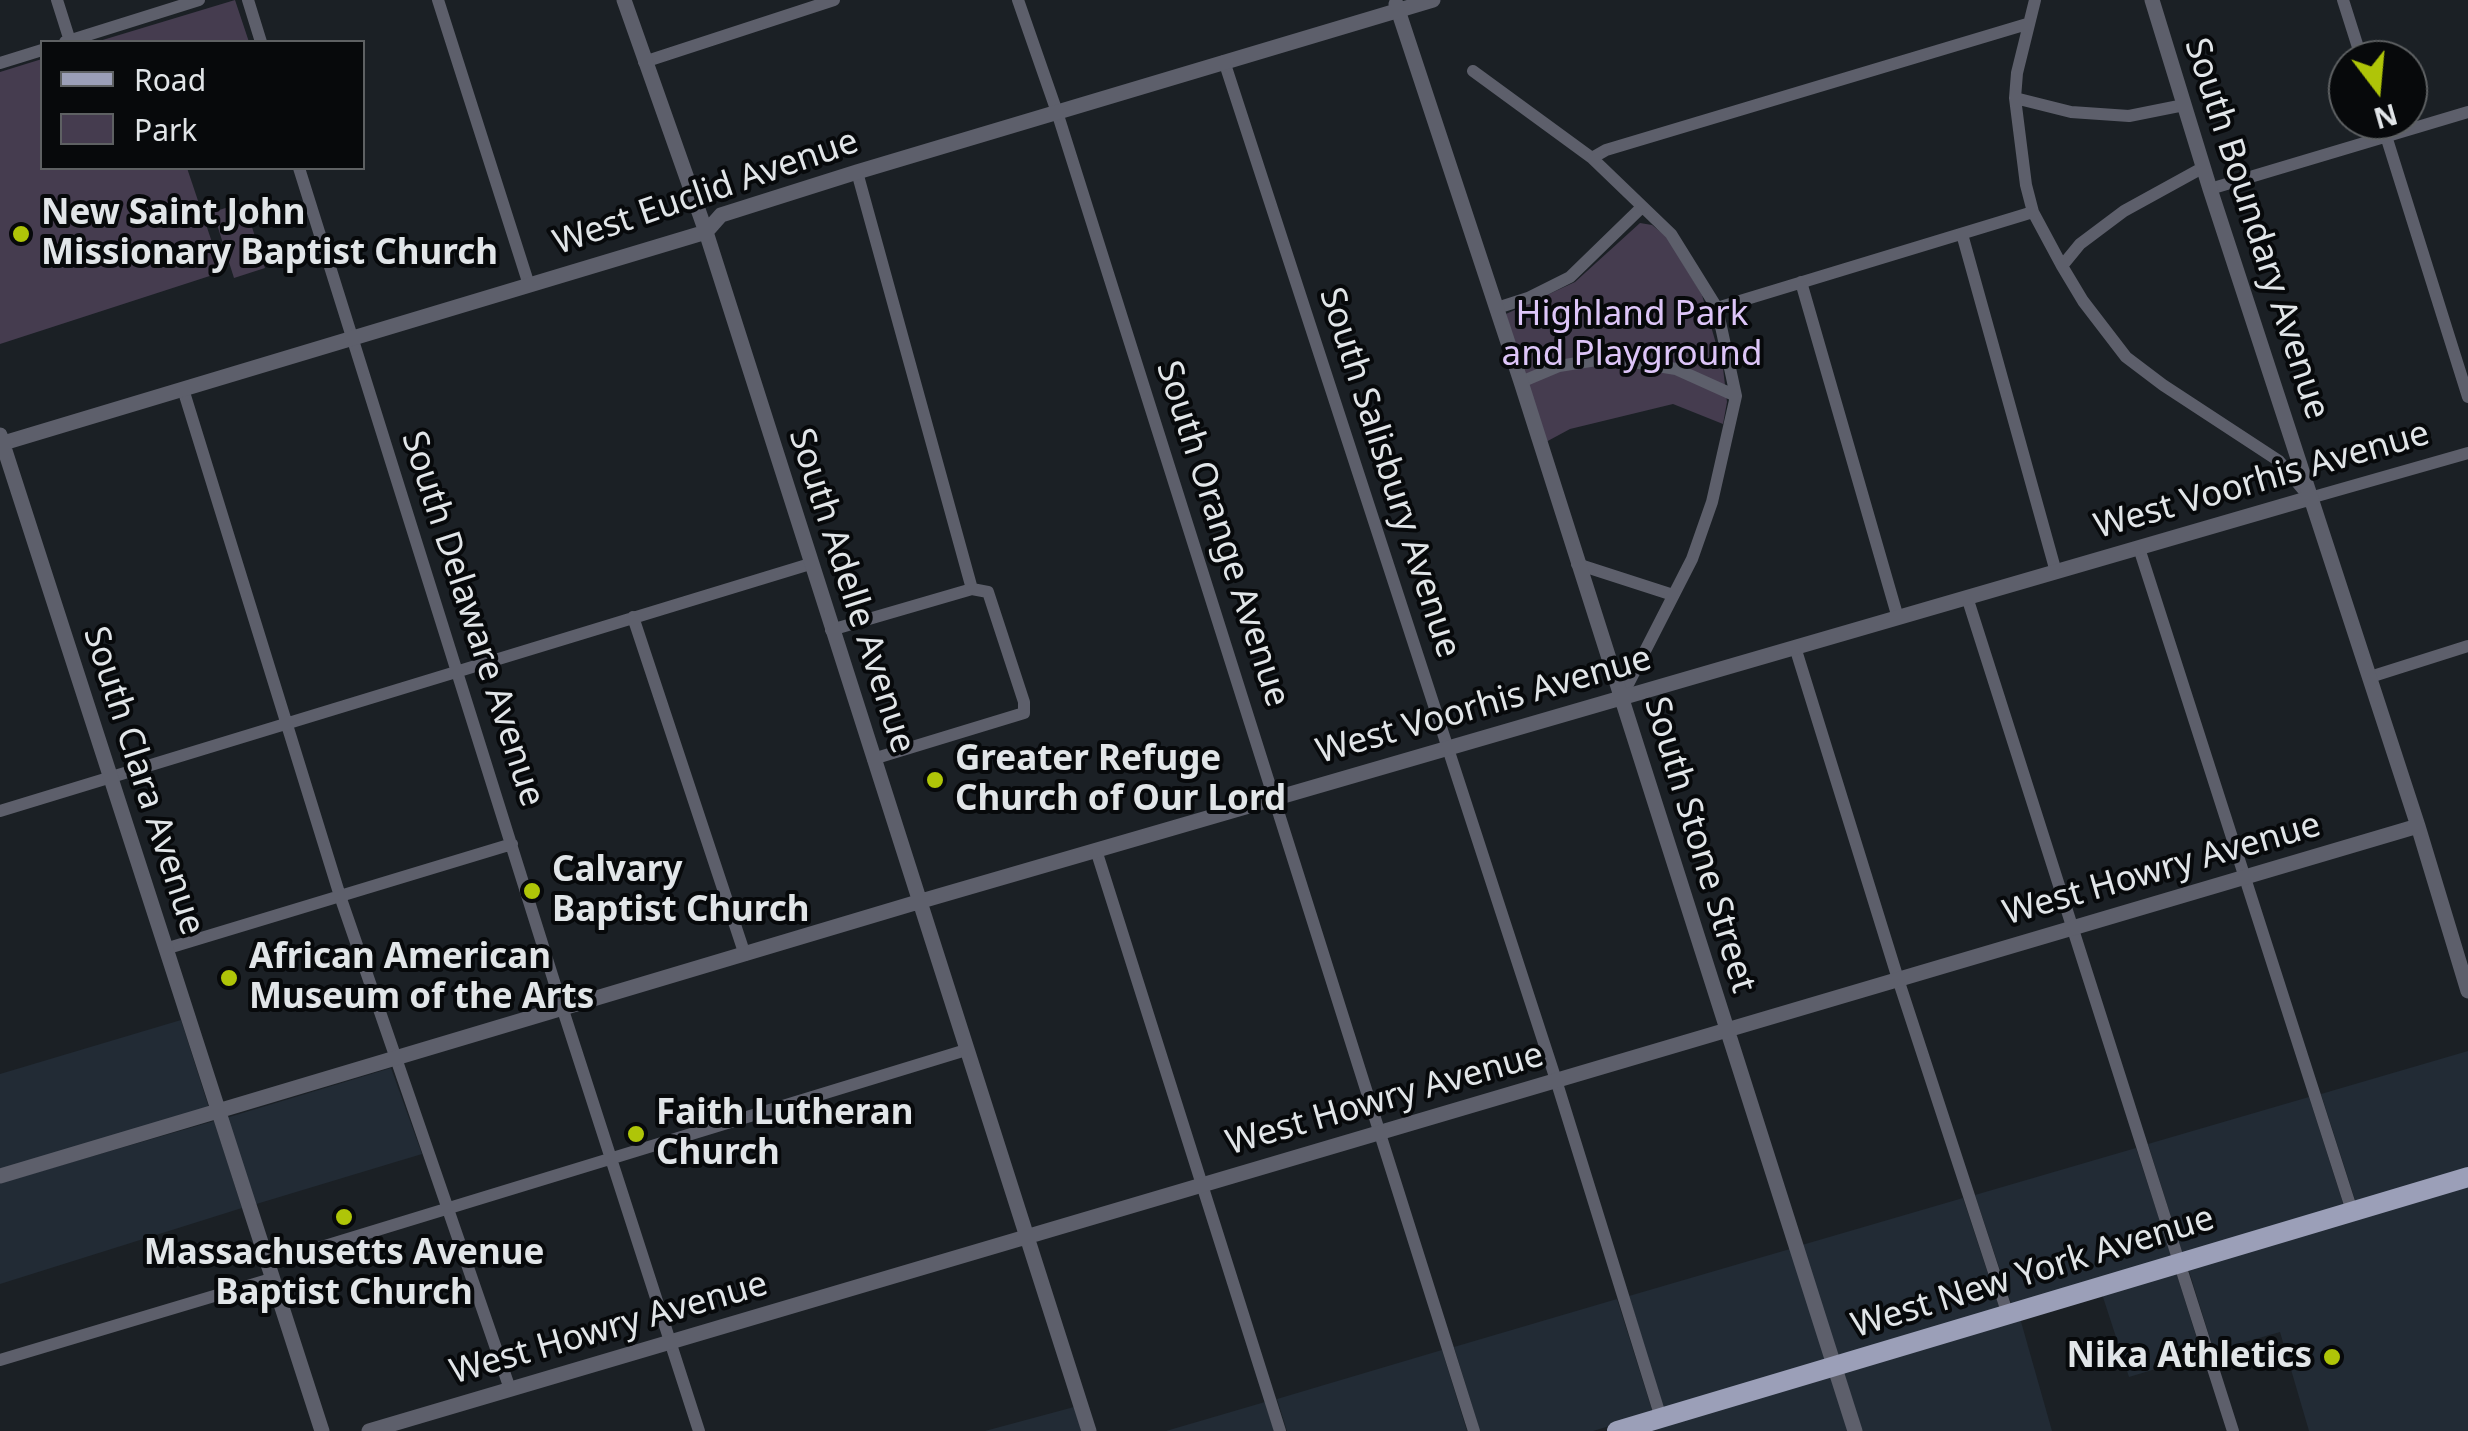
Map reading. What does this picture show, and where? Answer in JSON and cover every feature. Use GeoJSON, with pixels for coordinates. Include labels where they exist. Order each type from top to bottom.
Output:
{"type":"FeatureCollection","features":[{"type":"Feature","properties":{"kind":"main road","name":"West New York Avenue"},"geometry":{"type":"LineString","coordinates":[[1617,1431],[2468,1177]]}},
{"type":"Feature","properties":{"kind":"street"},"geometry":{"type":"LineString","coordinates":[[57,0],[67,40]]}},
{"type":"Feature","properties":{"kind":"street"},"geometry":{"type":"LineString","coordinates":[[74,40],[199,0]]}},
{"type":"Feature","properties":{"kind":"street"},"geometry":{"type":"LineString","coordinates":[[248,0],[260,40]]}},
{"type":"Feature","properties":{"kind":"street"},"geometry":{"type":"LineString","coordinates":[[438,0],[529,285]]}},
{"type":"Feature","properties":{"kind":"street","name":"South Adelle Avenue"},"geometry":{"type":"LineString","coordinates":[[624,0],[706,232],[1088,1431]]}},
{"type":"Feature","properties":{"kind":"street"},"geometry":{"type":"LineString","coordinates":[[644,62],[834,0]]}},
{"type":"Feature","properties":{"kind":"street","name":"South Orange Avenue"},"geometry":{"type":"LineString","coordinates":[[1018,0],[1057,112],[1474,1431]]}},
{"type":"Feature","properties":{"kind":"street","name":"West Euclid Avenue"},"geometry":{"type":"LineString","coordinates":[[1,441],[706,232],[721,215],[1397,5],[1432,0]]}},
{"type":"Feature","properties":{"kind":"street"},"geometry":{"type":"LineString","coordinates":[[2035,0],[2027,24],[2015,98],[2033,212],[2062,266],[2126,357],[2279,461],[2310,498]]}},
{"type":"Feature","properties":{"kind":"street","name":"South Boundary Avenue"},"geometry":{"type":"LineString","coordinates":[[2152,0],[2468,990]]}},
{"type":"Feature","properties":{"kind":"street"},"geometry":{"type":"LineString","coordinates":[[2343,0],[2356,40]]}},
{"type":"Feature","properties":{"kind":"street","name":"South Stone Street"},"geometry":{"type":"LineString","coordinates":[[1397,5],[1855,1431]]}},
{"type":"Feature","properties":{"kind":"street"},"geometry":{"type":"LineString","coordinates":[[1592,158],[1606,150],[2027,24]]}},
{"type":"Feature","properties":{"kind":"street"},"geometry":{"type":"LineString","coordinates":[[0,64],[40,51]]}},
{"type":"Feature","properties":{"kind":"street","name":"South Salisbury Avenue"},"geometry":{"type":"LineString","coordinates":[[1224,61],[1556,1080],[1660,1418]]}},
{"type":"Feature","properties":{"kind":"street"},"geometry":{"type":"LineString","coordinates":[[1472,71],[1592,158],[1671,234],[1717,308],[1736,396],[1712,502],[1692,559],[1622,698]]}},
{"type":"Feature","properties":{"kind":"street"},"geometry":{"type":"LineString","coordinates":[[2015,98],[2072,112],[2129,116],[2184,105]]}},
{"type":"Feature","properties":{"kind":"street"},"geometry":{"type":"LineString","coordinates":[[2428,124],[2468,112]]}},
{"type":"Feature","properties":{"kind":"street"},"geometry":{"type":"LineString","coordinates":[[2210,189],[2376,140]]}},
{"type":"Feature","properties":{"kind":"street"},"geometry":{"type":"LineString","coordinates":[[2387,140],[2468,397]]}},
{"type":"Feature","properties":{"kind":"street"},"geometry":{"type":"LineString","coordinates":[[2062,266],[2080,244],[2124,211],[2204,167]]}},
{"type":"Feature","properties":{"kind":"street","name":"South Delaware Avenue"},"geometry":{"type":"LineString","coordinates":[[300,170],[699,1431]]}},
{"type":"Feature","properties":{"kind":"street"},"geometry":{"type":"LineString","coordinates":[[856,172],[972,589]]}},
{"type":"Feature","properties":{"kind":"street"},"geometry":{"type":"LineString","coordinates":[[1497,308],[1570,277],[1642,206]]}},
{"type":"Feature","properties":{"kind":"street"},"geometry":{"type":"LineString","coordinates":[[1717,308],[2033,212]]}},
{"type":"Feature","properties":{"kind":"street"},"geometry":{"type":"LineString","coordinates":[[1962,234],[2056,572]]}},
{"type":"Feature","properties":{"kind":"street"},"geometry":{"type":"LineString","coordinates":[[1801,282],[1898,618]]}},
{"type":"Feature","properties":{"kind":"street"},"geometry":{"type":"LineString","coordinates":[[1521,382],[1560,366],[1609,358],[1676,369],[1736,396]]}},
{"type":"Feature","properties":{"kind":"street"},"geometry":{"type":"LineString","coordinates":[[183,389],[340,896],[510,1389]]}},
{"type":"Feature","properties":{"kind":"street","name":"South Clara Avenue"},"geometry":{"type":"LineString","coordinates":[[1,441],[322,1431]]}},
{"type":"Feature","properties":{"kind":"street","name":"West Voorhis Avenue"},"geometry":{"type":"LineString","coordinates":[[0,1176],[918,902],[2468,452]]}},
{"type":"Feature","properties":{"kind":"street"},"geometry":{"type":"LineString","coordinates":[[2139,548],[2352,1212]]}},
{"type":"Feature","properties":{"kind":"street"},"geometry":{"type":"LineString","coordinates":[[0,811],[810,564]]}},
{"type":"Feature","properties":{"kind":"street"},"geometry":{"type":"LineString","coordinates":[[1577,564],[1673,595]]}},
{"type":"Feature","properties":{"kind":"street"},"geometry":{"type":"LineString","coordinates":[[831,630],[972,589],[988,592],[1024,702],[1024,713],[873,758]]}},
{"type":"Feature","properties":{"kind":"street"},"geometry":{"type":"LineString","coordinates":[[1966,598],[2233,1431]]}},
{"type":"Feature","properties":{"kind":"street"},"geometry":{"type":"LineString","coordinates":[[633,617],[745,955]]}},
{"type":"Feature","properties":{"kind":"street"},"geometry":{"type":"LineString","coordinates":[[2370,677],[2468,646]]}},
{"type":"Feature","properties":{"kind":"street"},"geometry":{"type":"LineString","coordinates":[[1795,647],[1898,980],[2008,1315]]}},
{"type":"Feature","properties":{"kind":"street","name":"West Howry Avenue"},"geometry":{"type":"LineString","coordinates":[[369,1431],[2418,826]]}},
{"type":"Feature","properties":{"kind":"street"},"geometry":{"type":"LineString","coordinates":[[165,949],[512,844]]}},
{"type":"Feature","properties":{"kind":"street"},"geometry":{"type":"LineString","coordinates":[[1096,850],[1280,1431]]}},
{"type":"Feature","properties":{"kind":"street"},"geometry":{"type":"LineString","coordinates":[[0,1360],[447,1208],[966,1050]]}},
{"type":"Feature","properties":{"kind":"shaded area"},"geometry":{"type":"Polygon","coordinates":[[[181,1020],[209,1108],[0,1169],[0,1074],[181,1020]]]}},
{"type":"Feature","properties":{"kind":"shaded area"},"geometry":{"type":"Polygon","coordinates":[[[2468,1051],[2468,1169],[2356,1203],[2321,1094],[2468,1051]]]}},
{"type":"Feature","properties":{"kind":"shaded area"},"geometry":{"type":"Polygon","coordinates":[[[391,1068],[422,1154],[253,1205],[226,1118],[391,1068]]]}},
{"type":"Feature","properties":{"kind":"shaded area"},"geometry":{"type":"Polygon","coordinates":[[[2309,1097],[2344,1206],[2183,1255],[2148,1144],[2309,1097]]]}},
{"type":"Feature","properties":{"kind":"shaded area"},"geometry":{"type":"Polygon","coordinates":[[[214,1121],[242,1208],[0,1284],[0,1183],[214,1121]]]}},
{"type":"Feature","properties":{"kind":"shaded area"},"geometry":{"type":"Polygon","coordinates":[[[2136,1148],[2172,1258],[2012,1306],[1975,1195],[2136,1148]]]}},
{"type":"Feature","properties":{"kind":"shaded area"},"geometry":{"type":"Polygon","coordinates":[[[2468,1184],[2468,1431],[2309,1431],[2280,1332],[2214,1351],[2188,1268],[2468,1184]]]}},
{"type":"Feature","properties":{"kind":"shaded area"},"geometry":{"type":"Polygon","coordinates":[[[1963,1198],[2000,1310],[1838,1357],[1802,1245],[1963,1198]]]}},
{"type":"Feature","properties":{"kind":"shaded area"},"geometry":{"type":"Polygon","coordinates":[[[1790,1249],[1827,1361],[1664,1410],[1629,1296],[1790,1249]]]}},
{"type":"Feature","properties":{"kind":"shaded area"},"geometry":{"type":"Polygon","coordinates":[[[2176,1272],[2202,1355],[2129,1377],[2102,1294],[2176,1272]]]}},
{"type":"Feature","properties":{"kind":"shaded area"},"geometry":{"type":"Polygon","coordinates":[[[1617,1299],[1653,1413],[1593,1431],[1480,1431],[1454,1347],[1617,1299]]]}},
{"type":"Feature","properties":{"kind":"shaded area"},"geometry":{"type":"Polygon","coordinates":[[[2020,1318],[2052,1431],[1862,1431],[1843,1371],[2020,1318]]]}},
{"type":"Feature","properties":{"kind":"shaded area"},"geometry":{"type":"Polygon","coordinates":[[[1442,1350],[1467,1431],[1287,1431],[1277,1399],[1442,1350]]]}},
{"type":"Feature","properties":{"kind":"shaded area"},"geometry":{"type":"Polygon","coordinates":[[[1831,1374],[1849,1431],[1642,1431],[1831,1374]]]}},
{"type":"Feature","properties":{"kind":"shaded area"},"geometry":{"type":"Polygon","coordinates":[[[1265,1402],[1274,1431],[1166,1431],[1265,1402]]]}},
{"type":"Feature","properties":{"kind":"shaded area"},"geometry":{"type":"Polygon","coordinates":[[[1074,1407],[1082,1431],[985,1431],[1074,1407]]]}},
{"type":"Feature","properties":{"kind":"green space"},"geometry":{"type":"Polygon","coordinates":[[[235,0],[248,40],[103,40],[235,0]]]}},
{"type":"Feature","properties":{"kind":"green space"},"geometry":{"type":"Polygon","coordinates":[[[40,60],[40,170],[188,170],[222,272],[0,344],[0,72],[40,60]]]}},
{"type":"Feature","properties":{"kind":"green space"},"geometry":{"type":"Polygon","coordinates":[[[244,202],[265,268],[234,278],[213,212],[244,202]]]}},
{"type":"Feature","properties":{"kind":"green space","name":"Highland Park and Playground"},"geometry":{"type":"Polygon","coordinates":[[[1640,223],[1652,225],[1667,237],[1702,295],[1723,368],[1727,402],[1723,424],[1673,404],[1570,429],[1544,443],[1506,314],[1575,282],[1640,223]]]}},
{"type":"Feature","properties":{"kind":"place","name":"New Saint John Missionary Baptist Church"},"geometry":{"type":"Point","coordinates":[21,234]}},
{"type":"Feature","properties":{"kind":"place","name":"Greater Refuge Church of Our Lord"},"geometry":{"type":"Point","coordinates":[935,780]}},
{"type":"Feature","properties":{"kind":"place","name":"Calvary Baptist Church"},"geometry":{"type":"Point","coordinates":[532,891]}},
{"type":"Feature","properties":{"kind":"place","name":"African American Museum of the Arts"},"geometry":{"type":"Point","coordinates":[229,978]}},
{"type":"Feature","properties":{"kind":"place","name":"Faith Lutheran Church"},"geometry":{"type":"Point","coordinates":[636,1134]}},
{"type":"Feature","properties":{"kind":"place","name":"Massachusetts Avenue Baptist Church"},"geometry":{"type":"Point","coordinates":[344,1217]}},
{"type":"Feature","properties":{"kind":"place","name":"Nika Athletics"},"geometry":{"type":"Point","coordinates":[2332,1357]}}]}
